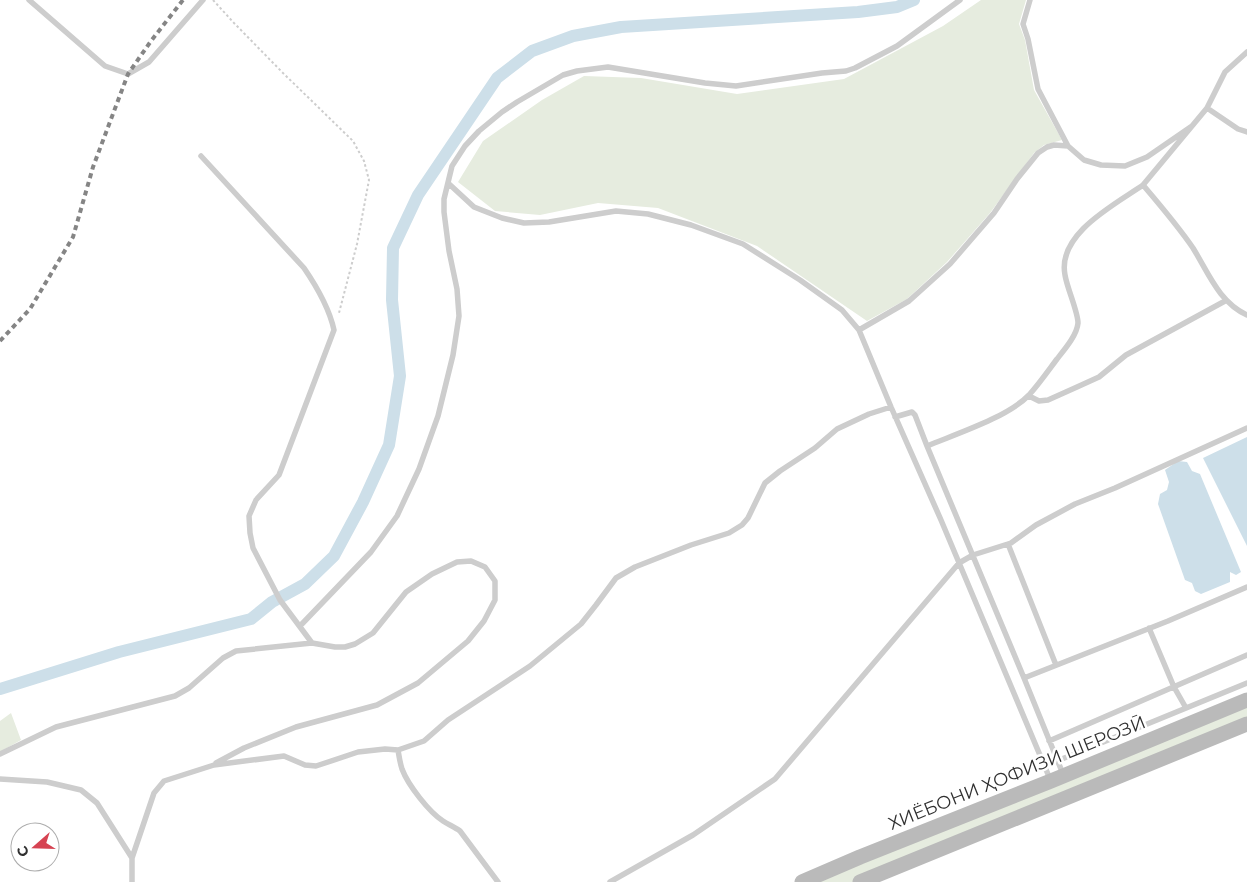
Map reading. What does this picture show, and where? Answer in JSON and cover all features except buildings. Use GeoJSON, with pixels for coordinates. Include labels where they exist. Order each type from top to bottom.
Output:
{"type":"FeatureCollection","features":[{"type":"Feature","properties":{"kind":"main road","name":"ХИЁБОНИ ҲОФИЗИ ШЕРОЗӢ"},"geometry":{"type":"LineString","coordinates":[[802,882],[1247,700]]}},
{"type":"Feature","properties":{"kind":"main road"},"geometry":{"type":"LineString","coordinates":[[860,882],[1247,724]]}},
{"type":"Feature","properties":{"kind":"lane"},"geometry":{"type":"LineString","coordinates":[[29,0],[105,66],[128,74],[149,62],[203,0]]}},
{"type":"Feature","properties":{"kind":"lane"},"geometry":{"type":"LineString","coordinates":[[300,626],[371,552],[397,516],[419,469],[438,416],[453,355],[459,316],[457,289],[449,251],[444,212],[448,182],[452,166],[465,146],[479,131],[502,112],[563,75],[577,71],[608,67],[704,83],[736,86],[846,71],[898,46],[960,0]]}},
{"type":"Feature","properties":{"kind":"lane"},"geometry":{"type":"LineString","coordinates":[[1030,0],[1023,24],[1038,88],[1068,146],[1084,160],[1101,165],[1125,166],[1147,157],[1192,126]]}},
{"type":"Feature","properties":{"kind":"lane"},"geometry":{"type":"LineString","coordinates":[[927,446],[989,420],[1029,396],[1065,349],[1078,322],[1064,274],[1063,263],[1067,249],[1079,232],[1143,185],[1207,108],[1225,72],[1247,52]]}},
{"type":"Feature","properties":{"kind":"lane"},"geometry":{"type":"LineString","coordinates":[[1207,108],[1247,132]]}},
{"type":"Feature","properties":{"kind":"lane"},"geometry":{"type":"LineString","coordinates":[[859,330],[909,301],[950,264],[994,213],[1017,179],[1038,153],[1054,145],[1068,146]]}},
{"type":"Feature","properties":{"kind":"lane"},"geometry":{"type":"LineString","coordinates":[[201,156],[304,268],[315,283],[329,311],[334,330],[279,475],[256,500],[249,516],[253,548],[288,613],[312,643]]}},
{"type":"Feature","properties":{"kind":"lane"},"geometry":{"type":"LineString","coordinates":[[448,182],[474,207],[502,218],[524,223],[549,222],[616,211],[648,214],[691,225],[743,244],[800,280],[842,310],[859,330],[959,563],[1057,778]]}},
{"type":"Feature","properties":{"kind":"lane"},"geometry":{"type":"LineString","coordinates":[[1143,185],[1176,224],[1225,301],[1247,316]]}},
{"type":"Feature","properties":{"kind":"lane"},"geometry":{"type":"LineString","coordinates":[[1029,396],[1039,400],[1048,400],[1077,388],[1099,377],[1126,355],[1225,301]]}},
{"type":"Feature","properties":{"kind":"lane"},"geometry":{"type":"LineString","coordinates":[[132,882],[132,858],[154,792],[159,785],[170,778],[214,765],[284,756],[306,765],[316,766],[366,750],[398,750],[424,741],[448,720],[530,666],[581,624],[616,578],[626,570],[691,545],[729,533],[742,525],[748,518],[765,483],[772,477],[815,448],[837,429],[869,414],[891,407]]}},
{"type":"Feature","properties":{"kind":"lane"},"geometry":{"type":"LineString","coordinates":[[896,417],[912,412],[916,415],[927,446],[1057,761],[1057,778]]}},
{"type":"Feature","properties":{"kind":"lane"},"geometry":{"type":"LineString","coordinates":[[610,882],[693,835],[775,779],[959,563],[973,555],[1008,544],[1036,525],[1075,504],[1116,488],[1247,428]]}},
{"type":"Feature","properties":{"kind":"lane"},"geometry":{"type":"LineString","coordinates":[[1008,544],[1056,665]]}},
{"type":"Feature","properties":{"kind":"lane"},"geometry":{"type":"LineString","coordinates":[[0,754],[56,726],[175,696],[189,688],[223,658],[236,652],[312,643],[335,648],[355,644],[373,633],[406,592],[432,574],[457,562],[471,561],[484,567],[495,581],[495,600],[484,621],[468,640],[418,683],[377,705],[296,727],[244,748],[214,765]]}},
{"type":"Feature","properties":{"kind":"lane"},"geometry":{"type":"LineString","coordinates":[[1024,678],[1247,587]]}},
{"type":"Feature","properties":{"kind":"lane"},"geometry":{"type":"LineString","coordinates":[[1148,628],[1174,687],[1186,708]]}},
{"type":"Feature","properties":{"kind":"lane"},"geometry":{"type":"LineString","coordinates":[[1049,741],[1247,655]]}},
{"type":"Feature","properties":{"kind":"lane"},"geometry":{"type":"LineString","coordinates":[[1057,761],[1247,683]]}},
{"type":"Feature","properties":{"kind":"lane"},"geometry":{"type":"LineString","coordinates":[[398,750],[403,770],[421,798],[439,818],[460,831],[498,882]]}},
{"type":"Feature","properties":{"kind":"lane"},"geometry":{"type":"LineString","coordinates":[[0,779],[47,782],[81,790],[97,803],[132,858]]}},
{"type":"Feature","properties":{"kind":"path"},"geometry":{"type":"LineString","coordinates":[[213,0],[282,73],[353,141],[364,161],[369,180],[368,189],[358,244],[334,330]]}},
{"type":"Feature","properties":{"kind":"shaded area"},"geometry":{"type":"Polygon","coordinates":[[[981,0],[1026,0],[1019,24],[1025,40],[1034,90],[1062,140],[1044,145],[1034,153],[990,213],[947,262],[907,299],[867,321],[757,246],[658,208],[598,203],[540,215],[495,211],[458,182],[483,141],[542,100],[584,76],[641,78],[737,94],[844,79],[943,26],[981,0]]]}},
{"type":"Feature","properties":{"kind":"shaded area"},"geometry":{"type":"Polygon","coordinates":[[[1247,702],[1247,724],[864,882],[815,882],[1247,702]]]}},
{"type":"Feature","properties":{"kind":"shaded area"},"geometry":{"type":"Polygon","coordinates":[[[11,713],[21,740],[0,752],[0,721],[11,713]]]}},
{"type":"Feature","properties":{"kind":"water"},"geometry":{"type":"Polygon","coordinates":[[[1247,437],[1247,546],[1203,458],[1247,437]]]}},
{"type":"Feature","properties":{"kind":"water"},"geometry":{"type":"Polygon","coordinates":[[[1178,461],[1187,462],[1192,471],[1200,474],[1241,572],[1236,575],[1230,572],[1230,582],[1201,594],[1195,591],[1192,583],[1185,580],[1158,504],[1160,494],[1167,490],[1169,482],[1165,470],[1178,461]]]}},
{"type":"Feature","properties":{"kind":"waterway"},"geometry":{"type":"LineString","coordinates":[[0,689],[119,652],[251,619],[272,602],[305,584],[334,556],[363,502],[389,445],[400,376],[392,300],[393,248],[418,195],[497,78],[532,51],[573,36],[621,27],[858,12],[897,7],[914,0]]}},
{"type":"Feature","properties":{"kind":"railway"},"geometry":{"type":"LineString","coordinates":[[0,341],[30,309],[73,237],[93,167],[128,74],[183,0]]}}]}
